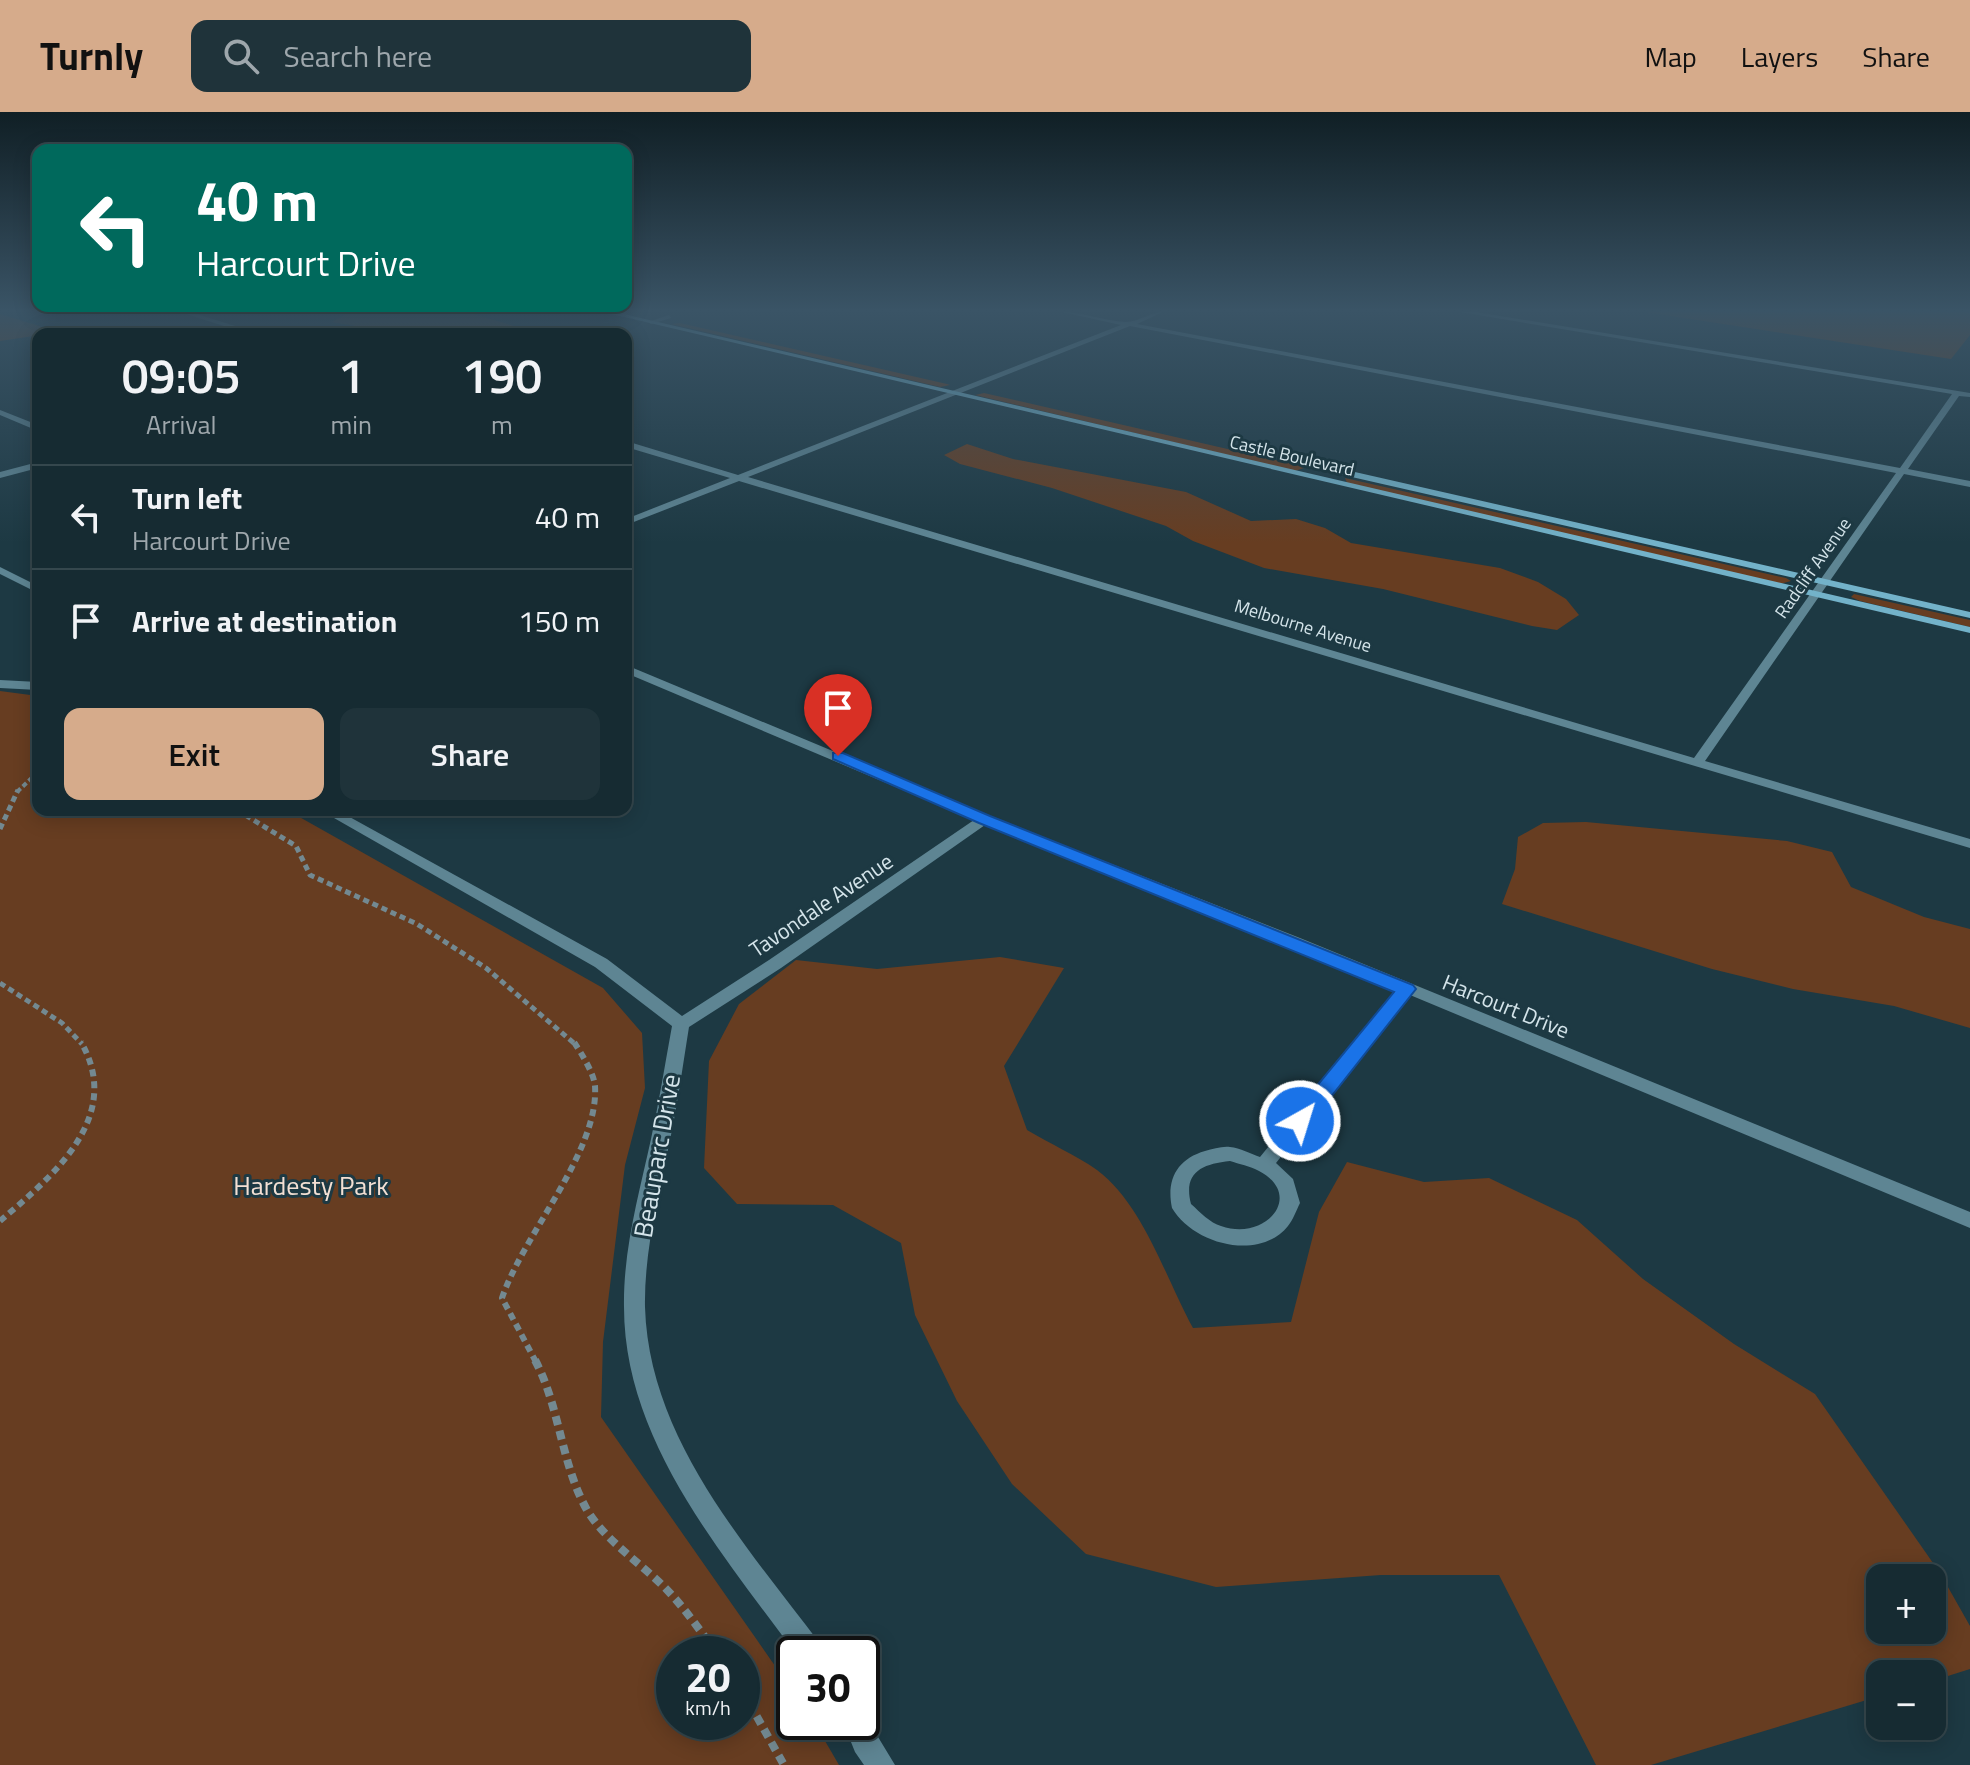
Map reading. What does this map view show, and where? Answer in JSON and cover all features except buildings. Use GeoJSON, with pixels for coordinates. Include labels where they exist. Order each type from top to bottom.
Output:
{"type":"FeatureCollection","features":[{"type":"Feature","properties":{"kind":"street","name":"Castle Boulevard"},"geometry":{"type":"LineString","coordinates":[[938,389],[1970,630]]}},
{"type":"Feature","properties":{"kind":"street"},"geometry":{"type":"LineString","coordinates":[[632,520],[965,389]]}},
{"type":"Feature","properties":{"kind":"street","name":"Castle Boulevard"},"geometry":{"type":"LineString","coordinates":[[980,389],[1970,615]]}},
{"type":"Feature","properties":{"kind":"street"},"geometry":{"type":"LineString","coordinates":[[1472,389],[1970,484]]}},
{"type":"Feature","properties":{"kind":"street"},"geometry":{"type":"LineString","coordinates":[[1933,389],[1970,395]]}},
{"type":"Feature","properties":{"kind":"street","name":"Radcliff Avenue"},"geometry":{"type":"LineString","coordinates":[[1697,763],[1957,393]]}},
{"type":"Feature","properties":{"kind":"street"},"geometry":{"type":"LineString","coordinates":[[0,412],[32,425]]}},
{"type":"Feature","properties":{"kind":"street","name":"Melbourne Avenue"},"geometry":{"type":"LineString","coordinates":[[632,446],[1970,844]]}},
{"type":"Feature","properties":{"kind":"street"},"geometry":{"type":"LineString","coordinates":[[0,475],[32,467]]}},
{"type":"Feature","properties":{"kind":"street"},"geometry":{"type":"LineString","coordinates":[[1315,478],[1329,469]]}},
{"type":"Feature","properties":{"kind":"street"},"geometry":{"type":"LineString","coordinates":[[0,570],[32,587]]}},
{"type":"Feature","properties":{"kind":"street","name":"Harcourt Drive"},"geometry":{"type":"LineString","coordinates":[[632,672],[984,819],[1970,1220]]}},
{"type":"Feature","properties":{"kind":"street"},"geometry":{"type":"LineString","coordinates":[[0,684],[32,686]]}},
{"type":"Feature","properties":{"kind":"street"},"geometry":{"type":"LineString","coordinates":[[338,816],[601,963],[681,1024]]}},
{"type":"Feature","properties":{"kind":"street","name":"Tavondale Avenue"},"geometry":{"type":"LineString","coordinates":[[681,1024],[775,964],[984,819]]}},
{"type":"Feature","properties":{"kind":"street"},"geometry":{"type":"LineString","coordinates":[[1265,1164],[1406,989]]}},
{"type":"Feature","properties":{"kind":"street","name":"Beauparc Drive"},"geometry":{"type":"LineString","coordinates":[[681,1024],[638,1259],[636,1321],[641,1368],[650,1401],[678,1463],[799,1636]]}},
{"type":"Feature","properties":{"kind":"street"},"geometry":{"type":"LineString","coordinates":[[1230,1154],[1265,1164],[1288,1188],[1291,1202],[1288,1215],[1265,1235],[1246,1238],[1208,1231],[1182,1208],[1178,1181],[1185,1169],[1197,1160],[1230,1154]]}},
{"type":"Feature","properties":{"kind":"street"},"geometry":{"type":"LineString","coordinates":[[864,1740],[881,1765]]}},
{"type":"Feature","properties":{"kind":"path"},"geometry":{"type":"LineString","coordinates":[[0,829],[9,802],[32,776]]}},
{"type":"Feature","properties":{"kind":"path"},"geometry":{"type":"LineString","coordinates":[[247,816],[296,846],[310,875],[417,924],[475,960],[575,1043],[595,1084],[587,1137],[511,1272],[502,1298],[548,1385],[575,1482],[588,1511],[616,1544],[669,1592],[704,1636]]}},
{"type":"Feature","properties":{"kind":"path"},"geometry":{"type":"LineString","coordinates":[[0,983],[61,1022],[81,1041],[91,1059],[95,1085],[93,1113],[56,1172],[0,1221]]}},
{"type":"Feature","properties":{"kind":"path"},"geometry":{"type":"LineString","coordinates":[[760,1722],[784,1765]]}},
{"type":"Feature","properties":{"kind":"green space"},"geometry":{"type":"Polygon","coordinates":[[[984,393],[1304,468],[1295,471],[975,395],[984,393]]]}},
{"type":"Feature","properties":{"kind":"green space"},"geometry":{"type":"Polygon","coordinates":[[[967,444],[1013,459],[1186,492],[1251,521],[1296,519],[1325,528],[1351,543],[1500,568],[1538,582],[1566,599],[1579,615],[1557,630],[1383,589],[1264,568],[1193,541],[1166,526],[1052,488],[960,464],[944,455],[967,444]]]}},
{"type":"Feature","properties":{"kind":"green space"},"geometry":{"type":"Polygon","coordinates":[[[1345,478],[1791,581],[1780,584],[1347,483],[1345,478]]]}},
{"type":"Feature","properties":{"kind":"green space"},"geometry":{"type":"Polygon","coordinates":[[[1854,594],[1970,620],[1970,627],[1860,601],[1851,597],[1854,594]]]}},
{"type":"Feature","properties":{"kind":"green space","name":"Hardesty Park"},"geometry":{"type":"Polygon","coordinates":[[[0,691],[32,695],[32,816],[298,816],[603,988],[642,1033],[645,1088],[625,1165],[603,1342],[601,1417],[754,1636],[656,1636],[656,1740],[760,1740],[760,1644],[776,1667],[776,1740],[824,1740],[839,1765],[0,1765],[0,691]]]}},
{"type":"Feature","properties":{"kind":"green space"},"geometry":{"type":"Polygon","coordinates":[[[1586,822],[1787,841],[1832,852],[1851,887],[1924,917],[1970,929],[1970,1028],[1894,1006],[1793,989],[1712,969],[1502,904],[1515,869],[1518,837],[1543,823],[1586,822]]]}},
{"type":"Feature","properties":{"kind":"green space"},"geometry":{"type":"Polygon","coordinates":[[[1000,957],[1064,968],[1004,1066],[1027,1130],[1097,1170],[1128,1202],[1152,1243],[1193,1328],[1291,1322],[1319,1212],[1347,1162],[1424,1182],[1489,1178],[1577,1220],[1643,1279],[1734,1344],[1815,1394],[1934,1564],[1866,1564],[1866,1644],[1946,1644],[1946,1584],[1970,1626],[1970,1669],[1946,1677],[1946,1660],[1866,1660],[1866,1700],[1651,1765],[1596,1765],[1499,1575],[1381,1575],[1216,1587],[1086,1554],[1012,1484],[957,1401],[915,1315],[901,1243],[833,1205],[737,1204],[704,1168],[709,1061],[739,1004],[796,960],[877,969],[1000,957]]]}},
{"type":"Feature","properties":{"kind":"route"},"geometry":{"type":"LineString","coordinates":[[838,756],[984,819],[1294,941],[1406,989],[1300,1121]]}}]}
